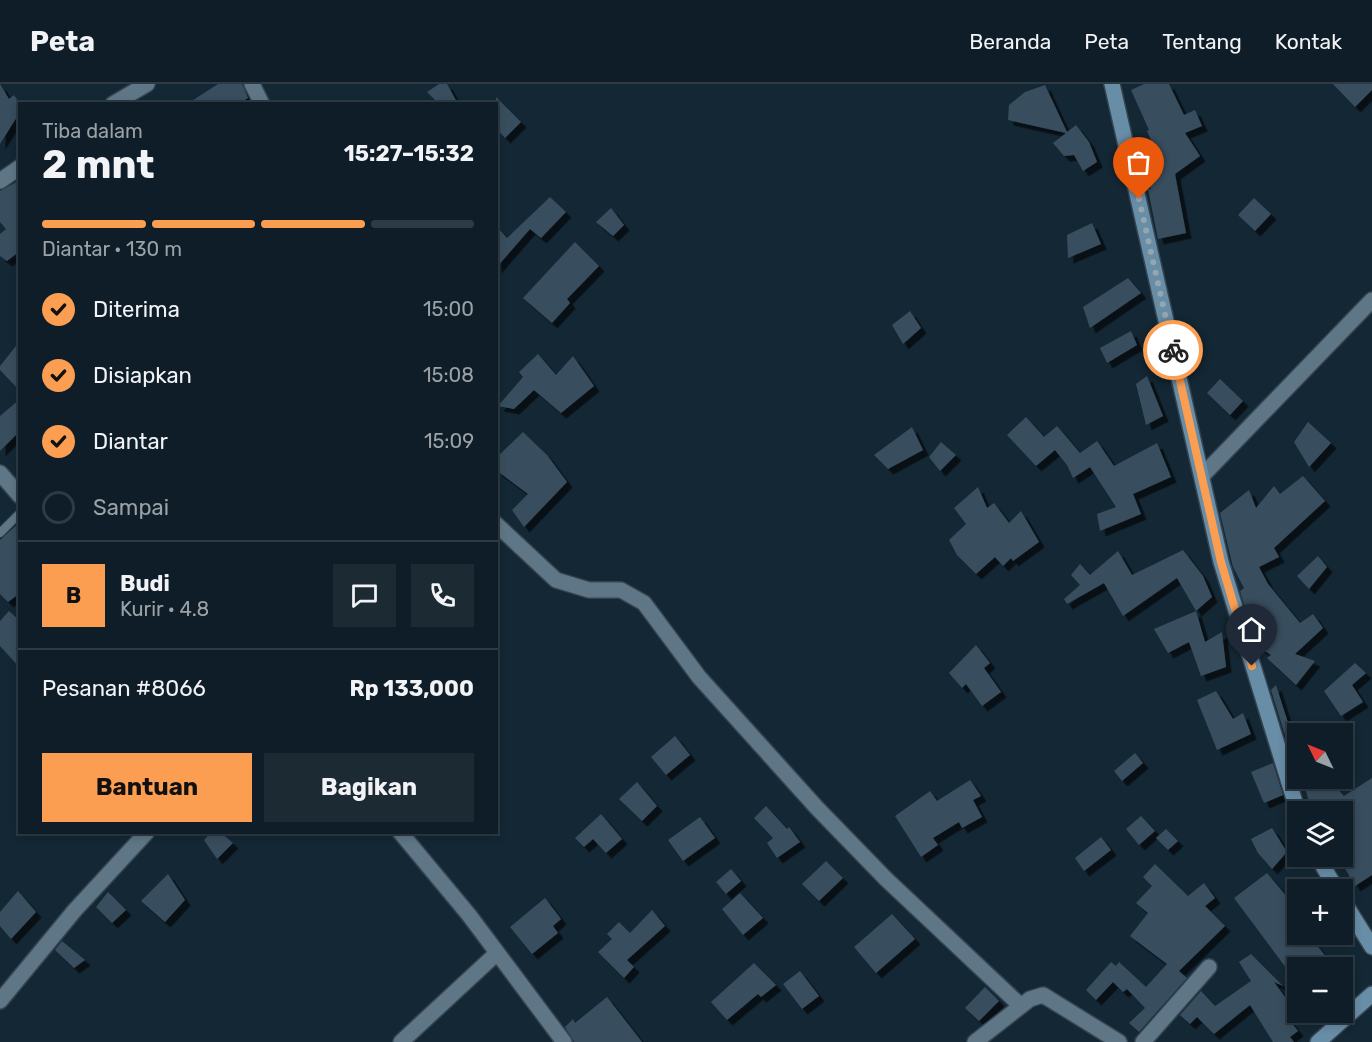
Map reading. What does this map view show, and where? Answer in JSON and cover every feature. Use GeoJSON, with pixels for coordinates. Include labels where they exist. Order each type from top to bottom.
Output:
{"type":"FeatureCollection","features":[{"type":"Feature","properties":{"kind":"main road"},"geometry":{"type":"LineString","coordinates":[[1112,84],[1221,562],[1295,801]]}},
{"type":"Feature","properties":{"kind":"main road"},"geometry":{"type":"LineString","coordinates":[[1353,917],[1372,947]]}},
{"type":"Feature","properties":{"kind":"main road"},"geometry":{"type":"LineString","coordinates":[[1318,1042],[1372,994]]}},
{"type":"Feature","properties":{"kind":"street"},"geometry":{"type":"LineString","coordinates":[[116,102],[147,84]]}},
{"type":"Feature","properties":{"kind":"street"},"geometry":{"type":"LineString","coordinates":[[252,84],[261,102]]}},
{"type":"Feature","properties":{"kind":"street"},"geometry":{"type":"LineString","coordinates":[[0,181],[18,168]]}},
{"type":"Feature","properties":{"kind":"street"},"geometry":{"type":"LineString","coordinates":[[1202,476],[1372,300]]}},
{"type":"Feature","properties":{"kind":"street"},"geometry":{"type":"LineString","coordinates":[[0,473],[18,494]]}},
{"type":"Feature","properties":{"kind":"street"},"geometry":{"type":"LineString","coordinates":[[498,526],[556,580],[589,590],[621,590],[644,603],[699,677],[817,808],[886,879],[1021,1006]]}},
{"type":"Feature","properties":{"kind":"street"},"geometry":{"type":"LineString","coordinates":[[0,1001],[75,910],[145,834]]}},
{"type":"Feature","properties":{"kind":"street"},"geometry":{"type":"LineString","coordinates":[[402,834],[497,953],[564,1042]]}},
{"type":"Feature","properties":{"kind":"street"},"geometry":{"type":"LineString","coordinates":[[401,1042],[497,953]]}},
{"type":"Feature","properties":{"kind":"street"},"geometry":{"type":"LineString","coordinates":[[1143,1042],[1209,967]]}},
{"type":"Feature","properties":{"kind":"street"},"geometry":{"type":"LineString","coordinates":[[975,1042],[1037,995],[1043,995],[1119,1042]]}},
{"type":"Feature","properties":{"kind":"lane"},"geometry":{"type":"LineString","coordinates":[[0,533],[18,515]]}},
{"type":"Feature","properties":{"kind":"building"},"geometry":{"type":"Polygon","coordinates":[[[0,84],[9,99],[14,95],[19,102],[18,115],[0,144],[0,84]]]}},
{"type":"Feature","properties":{"kind":"building"},"geometry":{"type":"Polygon","coordinates":[[[218,84],[242,84],[248,98],[241,102],[190,102],[218,84]]]}},
{"type":"Feature","properties":{"kind":"building"},"geometry":{"type":"Polygon","coordinates":[[[439,84],[447,84],[457,102],[437,102],[427,92],[439,84]]]}},
{"type":"Feature","properties":{"kind":"building"},"geometry":{"type":"Polygon","coordinates":[[[1144,84],[1169,84],[1184,115],[1195,110],[1202,126],[1185,133],[1200,156],[1175,174],[1186,233],[1158,239],[1148,189],[1151,189],[1145,171],[1147,170],[1139,155],[1154,147],[1131,90],[1144,84]]]}},
{"type":"Feature","properties":{"kind":"building"},"geometry":{"type":"Polygon","coordinates":[[[1333,84],[1372,84],[1372,90],[1355,107],[1333,84]]]}},
{"type":"Feature","properties":{"kind":"building"},"geometry":{"type":"Polygon","coordinates":[[[1045,85],[1067,132],[1076,125],[1089,142],[1097,162],[1083,171],[1074,155],[1064,156],[1053,143],[1066,133],[1008,120],[1009,105],[1025,92],[1045,85]]]}},
{"type":"Feature","properties":{"kind":"building"},"geometry":{"type":"Polygon","coordinates":[[[496,97],[521,122],[505,138],[498,130],[498,102],[496,102],[496,97]]]}},
{"type":"Feature","properties":{"kind":"building"},"geometry":{"type":"Polygon","coordinates":[[[18,181],[18,253],[7,261],[0,256],[0,234],[6,229],[0,222],[0,191],[18,181]]]}},
{"type":"Feature","properties":{"kind":"building"},"geometry":{"type":"Polygon","coordinates":[[[550,197],[566,212],[541,238],[530,229],[498,266],[498,228],[507,238],[550,197]]]}},
{"type":"Feature","properties":{"kind":"building"},"geometry":{"type":"Polygon","coordinates":[[[1254,198],[1271,214],[1255,231],[1238,215],[1254,198]]]}},
{"type":"Feature","properties":{"kind":"building"},"geometry":{"type":"Polygon","coordinates":[[[611,208],[624,225],[613,236],[596,222],[611,208]]]}},
{"type":"Feature","properties":{"kind":"building"},"geometry":{"type":"Polygon","coordinates":[[[1092,223],[1101,244],[1068,258],[1067,235],[1092,223]]]}},
{"type":"Feature","properties":{"kind":"building"},"geometry":{"type":"Polygon","coordinates":[[[575,242],[599,266],[567,299],[570,303],[552,323],[523,298],[575,242]]]}},
{"type":"Feature","properties":{"kind":"building"},"geometry":{"type":"Polygon","coordinates":[[[1128,278],[1141,293],[1090,328],[1083,307],[1128,278]]]}},
{"type":"Feature","properties":{"kind":"building"},"geometry":{"type":"Polygon","coordinates":[[[910,311],[921,328],[903,344],[892,325],[910,311]]]}},
{"type":"Feature","properties":{"kind":"building"},"geometry":{"type":"Polygon","coordinates":[[[1131,331],[1137,345],[1107,363],[1100,348],[1131,331]]]}},
{"type":"Feature","properties":{"kind":"building"},"geometry":{"type":"Polygon","coordinates":[[[18,344],[18,389],[0,370],[0,366],[18,344]]]}},
{"type":"Feature","properties":{"kind":"building"},"geometry":{"type":"Polygon","coordinates":[[[538,354],[556,375],[573,356],[594,386],[561,413],[534,390],[514,409],[498,406],[523,377],[519,372],[538,354]]]}},
{"type":"Feature","properties":{"kind":"building"},"geometry":{"type":"Polygon","coordinates":[[[1147,376],[1163,416],[1146,425],[1136,384],[1147,376]]]}},
{"type":"Feature","properties":{"kind":"building"},"geometry":{"type":"Polygon","coordinates":[[[1220,379],[1243,401],[1230,415],[1207,393],[1220,379]]]}},
{"type":"Feature","properties":{"kind":"building"},"geometry":{"type":"Polygon","coordinates":[[[18,401],[18,433],[0,451],[0,416],[18,401]]]}},
{"type":"Feature","properties":{"kind":"building"},"geometry":{"type":"Polygon","coordinates":[[[1026,417],[1044,437],[1057,426],[1080,453],[1097,441],[1114,466],[1157,443],[1171,477],[1133,494],[1141,514],[1100,531],[1097,514],[1116,507],[1090,467],[1073,478],[1067,465],[1055,450],[1036,466],[1007,435],[1026,417]]]}},
{"type":"Feature","properties":{"kind":"building"},"geometry":{"type":"Polygon","coordinates":[[[1308,422],[1331,443],[1309,467],[1294,442],[1308,422]]]}},
{"type":"Feature","properties":{"kind":"building"},"geometry":{"type":"Polygon","coordinates":[[[912,427],[923,450],[888,469],[874,455],[912,427]]]}},
{"type":"Feature","properties":{"kind":"building"},"geometry":{"type":"Polygon","coordinates":[[[523,432],[547,455],[567,482],[524,527],[512,510],[528,494],[498,472],[498,456],[523,432]]]}},
{"type":"Feature","properties":{"kind":"building"},"geometry":{"type":"Polygon","coordinates":[[[941,442],[956,455],[940,471],[929,457],[941,442]]]}},
{"type":"Feature","properties":{"kind":"building"},"geometry":{"type":"Polygon","coordinates":[[[1303,476],[1325,501],[1274,548],[1279,557],[1259,567],[1268,584],[1300,623],[1313,614],[1323,628],[1295,654],[1315,661],[1296,685],[1267,658],[1271,655],[1257,646],[1254,636],[1263,628],[1246,611],[1240,591],[1244,588],[1233,567],[1220,513],[1249,490],[1256,508],[1274,486],[1280,494],[1303,476]]]}},
{"type":"Feature","properties":{"kind":"building"},"geometry":{"type":"Polygon","coordinates":[[[978,487],[987,508],[994,503],[1009,523],[1021,511],[1039,542],[1013,561],[1011,558],[1003,566],[995,557],[976,574],[957,555],[949,540],[966,524],[954,508],[978,487]]]}},
{"type":"Feature","properties":{"kind":"building"},"geometry":{"type":"Polygon","coordinates":[[[18,524],[18,594],[8,602],[0,594],[0,540],[18,524]]]}},
{"type":"Feature","properties":{"kind":"building"},"geometry":{"type":"Polygon","coordinates":[[[1183,550],[1203,576],[1212,597],[1196,611],[1177,578],[1123,616],[1104,583],[1067,604],[1064,599],[1080,585],[1071,575],[1080,564],[1090,575],[1118,551],[1132,575],[1183,550]]]}},
{"type":"Feature","properties":{"kind":"building"},"geometry":{"type":"Polygon","coordinates":[[[1318,556],[1327,567],[1309,589],[1297,576],[1318,556]]]}},
{"type":"Feature","properties":{"kind":"building"},"geometry":{"type":"Polygon","coordinates":[[[9,611],[18,619],[18,666],[0,646],[0,621],[9,611]]]}},
{"type":"Feature","properties":{"kind":"building"},"geometry":{"type":"Polygon","coordinates":[[[1196,611],[1205,642],[1222,632],[1226,667],[1201,676],[1189,642],[1168,653],[1154,629],[1196,611]]]}},
{"type":"Feature","properties":{"kind":"building"},"geometry":{"type":"Polygon","coordinates":[[[976,645],[990,663],[984,668],[1001,692],[982,706],[966,684],[962,688],[949,673],[976,645]]]}},
{"type":"Feature","properties":{"kind":"building"},"geometry":{"type":"Polygon","coordinates":[[[1355,663],[1366,673],[1352,685],[1363,702],[1341,716],[1324,691],[1355,663]]]}},
{"type":"Feature","properties":{"kind":"building"},"geometry":{"type":"Polygon","coordinates":[[[1276,685],[1288,723],[1287,742],[1271,690],[1276,685]]]}},
{"type":"Feature","properties":{"kind":"building"},"geometry":{"type":"Polygon","coordinates":[[[1216,691],[1233,719],[1243,713],[1251,734],[1217,750],[1197,700],[1216,691]]]}},
{"type":"Feature","properties":{"kind":"building"},"geometry":{"type":"Polygon","coordinates":[[[675,736],[690,755],[666,775],[651,757],[675,736]]]}},
{"type":"Feature","properties":{"kind":"building"},"geometry":{"type":"Polygon","coordinates":[[[1135,753],[1143,763],[1122,781],[1114,771],[1135,753]]]}},
{"type":"Feature","properties":{"kind":"building"},"geometry":{"type":"Polygon","coordinates":[[[1273,763],[1283,795],[1264,803],[1251,772],[1273,763]]]}},
{"type":"Feature","properties":{"kind":"building"},"geometry":{"type":"Polygon","coordinates":[[[1372,778],[1372,875],[1355,886],[1344,867],[1353,867],[1353,801],[1309,801],[1305,789],[1338,789],[1344,796],[1372,778]]]}},
{"type":"Feature","properties":{"kind":"building"},"geometry":{"type":"Polygon","coordinates":[[[970,780],[981,796],[973,800],[982,817],[962,828],[959,822],[933,838],[938,845],[921,857],[895,816],[930,791],[937,801],[970,780]]]}},
{"type":"Feature","properties":{"kind":"building"},"geometry":{"type":"Polygon","coordinates":[[[637,782],[657,806],[642,821],[619,799],[637,782]]]}},
{"type":"Feature","properties":{"kind":"building"},"geometry":{"type":"Polygon","coordinates":[[[766,806],[787,829],[789,827],[800,842],[777,858],[767,843],[773,838],[754,818],[766,806]]]}},
{"type":"Feature","properties":{"kind":"building"},"geometry":{"type":"Polygon","coordinates":[[[601,814],[622,839],[606,853],[593,839],[584,847],[575,838],[601,814]]]}},
{"type":"Feature","properties":{"kind":"building"},"geometry":{"type":"Polygon","coordinates":[[[1141,816],[1155,831],[1139,845],[1126,829],[1141,816]]]}},
{"type":"Feature","properties":{"kind":"building"},"geometry":{"type":"Polygon","coordinates":[[[700,817],[715,838],[683,861],[668,840],[700,817]]]}},
{"type":"Feature","properties":{"kind":"building"},"geometry":{"type":"Polygon","coordinates":[[[1272,828],[1287,852],[1272,869],[1258,853],[1251,839],[1272,828]]]}},
{"type":"Feature","properties":{"kind":"building"},"geometry":{"type":"Polygon","coordinates":[[[1166,829],[1178,841],[1168,850],[1156,838],[1166,829]]]}},
{"type":"Feature","properties":{"kind":"building"},"geometry":{"type":"Polygon","coordinates":[[[209,834],[222,834],[233,843],[217,859],[204,840],[209,834]]]}},
{"type":"Feature","properties":{"kind":"building"},"geometry":{"type":"Polygon","coordinates":[[[1101,837],[1111,850],[1084,871],[1075,858],[1101,837]]]}},
{"type":"Feature","properties":{"kind":"building"},"geometry":{"type":"Polygon","coordinates":[[[826,861],[843,878],[819,901],[802,884],[826,861]]]}},
{"type":"Feature","properties":{"kind":"building"},"geometry":{"type":"Polygon","coordinates":[[[1155,864],[1188,896],[1204,883],[1215,898],[1205,906],[1225,926],[1179,971],[1187,978],[1139,1032],[1129,1023],[1145,1008],[1127,989],[1123,992],[1113,982],[1096,1000],[1086,990],[1111,962],[1116,966],[1119,962],[1146,987],[1167,964],[1130,936],[1148,913],[1136,903],[1152,886],[1143,877],[1155,864]]]}},
{"type":"Feature","properties":{"kind":"building"},"geometry":{"type":"Polygon","coordinates":[[[731,869],[741,881],[726,894],[716,882],[731,869]]]}},
{"type":"Feature","properties":{"kind":"building"},"geometry":{"type":"Polygon","coordinates":[[[1267,873],[1287,897],[1287,945],[1317,945],[1326,957],[1287,957],[1287,969],[1234,898],[1267,873]]]}},
{"type":"Feature","properties":{"kind":"building"},"geometry":{"type":"Polygon","coordinates":[[[168,874],[185,900],[165,922],[141,901],[168,874]]]}},
{"type":"Feature","properties":{"kind":"building"},"geometry":{"type":"Polygon","coordinates":[[[18,891],[36,912],[11,939],[0,926],[0,912],[18,891]]]}},
{"type":"Feature","properties":{"kind":"building"},"geometry":{"type":"Polygon","coordinates":[[[108,892],[126,910],[112,923],[96,907],[108,892]]]}},
{"type":"Feature","properties":{"kind":"building"},"geometry":{"type":"Polygon","coordinates":[[[740,893],[763,918],[743,935],[722,909],[740,893]]]}},
{"type":"Feature","properties":{"kind":"building"},"geometry":{"type":"Polygon","coordinates":[[[545,898],[561,919],[553,926],[558,933],[532,954],[510,927],[545,898]]]}},
{"type":"Feature","properties":{"kind":"building"},"geometry":{"type":"Polygon","coordinates":[[[652,910],[665,926],[627,960],[634,967],[624,978],[598,952],[612,939],[607,934],[619,922],[630,933],[652,910]]]}},
{"type":"Feature","properties":{"kind":"building"},"geometry":{"type":"Polygon","coordinates":[[[892,914],[915,939],[876,973],[854,947],[892,914]]]}},
{"type":"Feature","properties":{"kind":"building"},"geometry":{"type":"Polygon","coordinates":[[[62,941],[85,960],[74,968],[55,950],[62,941]]]}},
{"type":"Feature","properties":{"kind":"building"},"geometry":{"type":"Polygon","coordinates":[[[1251,954],[1283,986],[1274,982],[1287,1000],[1287,1023],[1292,1023],[1298,1031],[1290,1037],[1294,1042],[1273,1042],[1250,1005],[1214,1034],[1197,1017],[1190,1024],[1180,1015],[1201,991],[1215,1006],[1251,981],[1239,962],[1251,954]]]}},
{"type":"Feature","properties":{"kind":"building"},"geometry":{"type":"Polygon","coordinates":[[[754,963],[776,985],[761,997],[758,994],[727,1020],[711,1002],[754,963]]]}},
{"type":"Feature","properties":{"kind":"building"},"geometry":{"type":"Polygon","coordinates":[[[800,971],[819,996],[802,1009],[783,984],[800,971]]]}},
{"type":"Feature","properties":{"kind":"building"},"geometry":{"type":"Polygon","coordinates":[[[985,987],[999,1001],[979,1021],[965,1008],[985,987]]]}},
{"type":"Feature","properties":{"kind":"building"},"geometry":{"type":"Polygon","coordinates":[[[607,997],[642,1042],[574,1042],[565,1027],[573,1019],[575,1023],[607,997]]]}},
{"type":"Feature","properties":{"kind":"way so far"},"geometry":{"type":"LineString","coordinates":[[1139,199],[1173,350]]}},
{"type":"Feature","properties":{"kind":"route"},"geometry":{"type":"LineString","coordinates":[[1173,350],[1221,562],[1252,666]]}}]}
